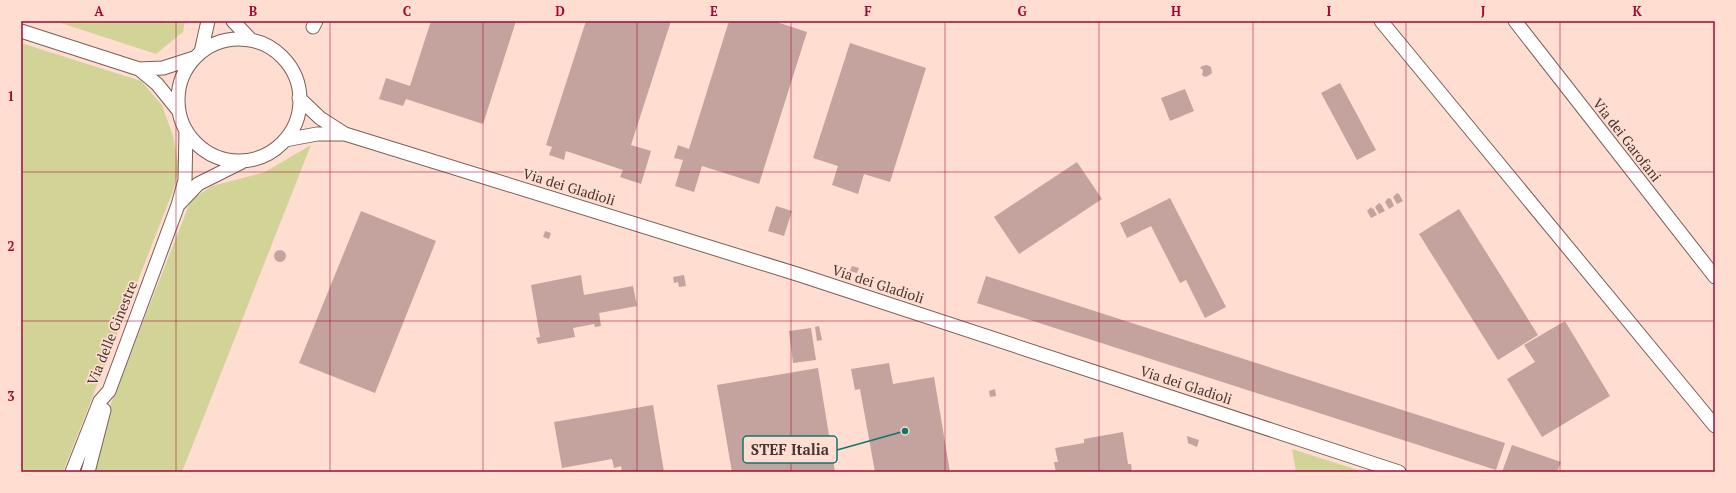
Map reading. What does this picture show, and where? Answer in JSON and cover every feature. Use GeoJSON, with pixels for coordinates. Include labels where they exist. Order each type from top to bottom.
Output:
{"type":"FeatureCollection","features":[{"type":"Feature","properties":{"kind":"street"},"geometry":{"type":"LineString","coordinates":[[198,55],[208,21]]}},
{"type":"Feature","properties":{"kind":"street"},"geometry":{"type":"LineString","coordinates":[[233,21],[251,40]]}},
{"type":"Feature","properties":{"kind":"street"},"geometry":{"type":"LineString","coordinates":[[1381,21],[1715,426]]}},
{"type":"Feature","properties":{"kind":"street","name":"Via dei Garofani"},"geometry":{"type":"LineString","coordinates":[[1515,21],[1714,274]]}},
{"type":"Feature","properties":{"kind":"street","name":"Via dei Gladioli"},"geometry":{"type":"LineString","coordinates":[[21,31],[139,69],[163,68],[198,55],[211,46],[229,40],[251,40],[262,44],[280,55],[292,70],[299,90],[299,111],[296,122],[285,140],[273,151],[254,160],[243,162],[221,159],[207,153],[190,139],[182,124],[178,110],[177,92],[184,72],[198,55]]}},
{"type":"Feature","properties":{"kind":"street","name":"Via dei Gladioli"},"geometry":{"type":"LineString","coordinates":[[139,69],[157,84],[178,110]]}},
{"type":"Feature","properties":{"kind":"street","name":"Via dei Gladioli"},"geometry":{"type":"LineString","coordinates":[[299,98],[320,118],[345,134],[800,275],[1399,472]]}},
{"type":"Feature","properties":{"kind":"street","name":"Via delle Ginestre"},"geometry":{"type":"LineString","coordinates":[[72,472],[100,401],[109,391],[178,205],[185,180],[186,131]]}},
{"type":"Feature","properties":{"kind":"street","name":"Via dei Gladioli"},"geometry":{"type":"LineString","coordinates":[[285,140],[317,134],[345,134]]}},
{"type":"Feature","properties":{"kind":"street","name":"Via delle Ginestre"},"geometry":{"type":"LineString","coordinates":[[178,205],[198,184],[243,162]]}},
{"type":"Feature","properties":{"kind":"street"},"geometry":{"type":"LineString","coordinates":[[88,472],[109,391]]}},
{"type":"Feature","properties":{"kind":"green space"},"geometry":{"type":"Polygon","coordinates":[[[55,21],[185,21],[183,32],[156,54],[55,21]]]}},
{"type":"Feature","properties":{"kind":"green space"},"geometry":{"type":"Polygon","coordinates":[[[21,43],[141,81],[162,105],[173,136],[179,167],[173,191],[63,472],[21,472],[21,43]]]}},
{"type":"Feature","properties":{"kind":"green space"},"geometry":{"type":"Polygon","coordinates":[[[311,145],[182,472],[84,472],[191,200],[212,186],[265,172],[311,145]]]}},
{"type":"Feature","properties":{"kind":"green space"},"geometry":{"type":"Polygon","coordinates":[[[1292,449],[1364,472],[1296,472],[1292,449]]]}},
{"type":"Feature","properties":{"kind":"building"},"geometry":{"type":"Polygon","coordinates":[[[431,21],[516,21],[483,124],[406,99],[403,106],[379,99],[386,78],[410,86],[431,21]]]}},
{"type":"Feature","properties":{"kind":"building"},"geometry":{"type":"Polygon","coordinates":[[[586,21],[671,21],[631,145],[651,151],[641,184],[620,177],[623,170],[566,151],[564,160],[549,155],[552,147],[546,145],[586,21]]]}},
{"type":"Feature","properties":{"kind":"building"},"geometry":{"type":"Polygon","coordinates":[[[729,21],[774,21],[807,32],[759,184],[702,166],[694,192],[675,186],[683,160],[674,158],[678,145],[689,149],[729,21]]]}},
{"type":"Feature","properties":{"kind":"building"},"geometry":{"type":"Polygon","coordinates":[[[850,43],[926,68],[890,182],[864,174],[858,194],[832,185],[838,166],[813,158],[850,43]]]}},
{"type":"Feature","properties":{"kind":"building"},"geometry":{"type":"Polygon","coordinates":[[[1207,65],[1211,67],[1212,73],[1205,77],[1202,75],[1203,70],[1200,68],[1207,65]]]}},
{"type":"Feature","properties":{"kind":"building"},"geometry":{"type":"Polygon","coordinates":[[[1340,83],[1376,150],[1357,160],[1321,93],[1340,83]]]}},
{"type":"Feature","properties":{"kind":"building"},"geometry":{"type":"Polygon","coordinates":[[[1185,89],[1194,111],[1170,121],[1161,98],[1185,89]]]}},
{"type":"Feature","properties":{"kind":"building"},"geometry":{"type":"Polygon","coordinates":[[[1077,162],[1102,199],[1019,254],[994,217],[1077,162]]]}},
{"type":"Feature","properties":{"kind":"building"},"geometry":{"type":"Polygon","coordinates":[[[1397,193],[1403,201],[1397,204],[1393,197],[1397,193]]]}},
{"type":"Feature","properties":{"kind":"building"},"geometry":{"type":"Polygon","coordinates":[[[1170,198],[1226,307],[1205,318],[1186,280],[1180,283],[1151,226],[1127,238],[1120,223],[1170,198]]]}},
{"type":"Feature","properties":{"kind":"building"},"geometry":{"type":"Polygon","coordinates":[[[1388,198],[1391,199],[1394,206],[1389,209],[1385,202],[1388,198]]]}},
{"type":"Feature","properties":{"kind":"building"},"geometry":{"type":"Polygon","coordinates":[[[1379,203],[1385,211],[1379,214],[1375,207],[1379,203]]]}},
{"type":"Feature","properties":{"kind":"building"},"geometry":{"type":"Polygon","coordinates":[[[776,206],[792,211],[784,236],[768,231],[776,206]]]}},
{"type":"Feature","properties":{"kind":"building"},"geometry":{"type":"Polygon","coordinates":[[[1371,207],[1377,215],[1371,218],[1367,211],[1371,207]]]}},
{"type":"Feature","properties":{"kind":"building"},"geometry":{"type":"Polygon","coordinates":[[[1459,209],[1538,335],[1498,360],[1419,234],[1459,209]]]}},
{"type":"Feature","properties":{"kind":"building"},"geometry":{"type":"Polygon","coordinates":[[[361,211],[436,241],[375,393],[299,363],[361,211]]]}},
{"type":"Feature","properties":{"kind":"building"},"geometry":{"type":"Polygon","coordinates":[[[545,231],[551,233],[549,239],[543,237],[545,231]]]}},
{"type":"Feature","properties":{"kind":"building"},"geometry":{"type":"Polygon","coordinates":[[[280,250],[284,252],[286,256],[284,260],[280,262],[276,260],[274,256],[276,252],[280,250]]]}},
{"type":"Feature","properties":{"kind":"building"},"geometry":{"type":"Polygon","coordinates":[[[852,266],[859,268],[857,273],[850,271],[852,266]]]}},
{"type":"Feature","properties":{"kind":"building"},"geometry":{"type":"Polygon","coordinates":[[[581,275],[584,295],[633,286],[637,306],[599,313],[601,326],[595,327],[594,324],[573,328],[575,337],[538,344],[536,338],[540,337],[531,285],[581,275]]]}},
{"type":"Feature","properties":{"kind":"building"},"geometry":{"type":"Polygon","coordinates":[[[684,275],[686,286],[679,287],[678,282],[674,283],[673,277],[684,275]]]}},
{"type":"Feature","properties":{"kind":"building"},"geometry":{"type":"Polygon","coordinates":[[[986,276],[1505,443],[1496,470],[977,303],[986,276]]]}},
{"type":"Feature","properties":{"kind":"building"},"geometry":{"type":"Polygon","coordinates":[[[1565,321],[1610,396],[1542,437],[1507,379],[1535,362],[1524,345],[1565,321]]]}},
{"type":"Feature","properties":{"kind":"building"},"geometry":{"type":"Polygon","coordinates":[[[819,326],[822,340],[817,341],[815,327],[819,326]]]}},
{"type":"Feature","properties":{"kind":"building"},"geometry":{"type":"Polygon","coordinates":[[[811,328],[816,360],[793,363],[789,331],[811,328]]]}},
{"type":"Feature","properties":{"kind":"building"},"geometry":{"type":"Polygon","coordinates":[[[889,363],[893,384],[934,377],[950,472],[875,472],[860,389],[855,390],[851,369],[889,363]]]}},
{"type":"Feature","properties":{"kind":"building"},"geometry":{"type":"Polygon","coordinates":[[[818,368],[835,472],[732,472],[717,385],[818,368]]]}},
{"type":"Feature","properties":{"kind":"building"},"geometry":{"type":"Polygon","coordinates":[[[995,389],[996,396],[990,397],[989,391],[995,389]]]}},
{"type":"Feature","properties":{"kind":"building"},"geometry":{"type":"Polygon","coordinates":[[[653,405],[664,472],[622,472],[621,466],[614,468],[612,459],[562,468],[554,422],[653,405]]]}},
{"type":"Feature","properties":{"kind":"building"},"geometry":{"type":"Polygon","coordinates":[[[1123,432],[1128,464],[1131,464],[1132,472],[1056,472],[1054,462],[1058,462],[1055,448],[1084,443],[1084,439],[1123,432]]]}},
{"type":"Feature","properties":{"kind":"building"},"geometry":{"type":"Polygon","coordinates":[[[1187,436],[1199,440],[1197,447],[1188,443],[1187,436]]]}},
{"type":"Feature","properties":{"kind":"building"},"geometry":{"type":"Polygon","coordinates":[[[1512,445],[1561,462],[1557,472],[1502,472],[1512,445]]]}},
{"type":"Feature","properties":{"kind":"place","name":"STEF Italia"},"geometry":{"type":"Point","coordinates":[905,431]}}]}
